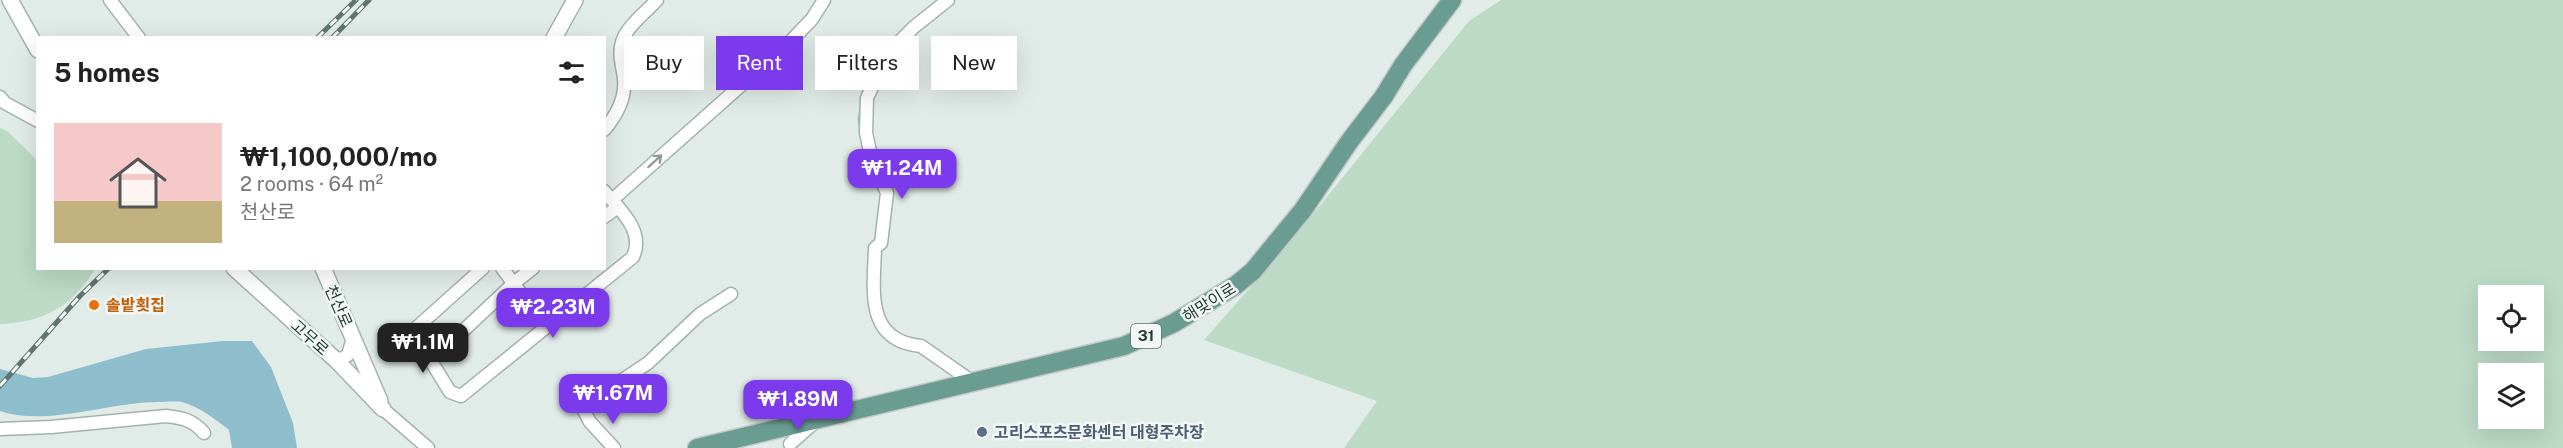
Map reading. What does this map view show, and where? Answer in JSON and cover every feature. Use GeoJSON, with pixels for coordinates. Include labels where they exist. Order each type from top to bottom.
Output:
{"type":"FeatureCollection","features":[{"type":"Feature","properties":{"kind":"main road","name":"해맞이로"},"geometry":{"type":"LineString","coordinates":[[697,448],[726,445],[821,417],[974,383],[1124,346],[1174,323],[1236,285],[1254,271],[1304,210],[1384,96],[1403,64],[1452,0]]}},
{"type":"Feature","properties":{"kind":"street"},"geometry":{"type":"LineString","coordinates":[[10,0],[36,46]]}},
{"type":"Feature","properties":{"kind":"street"},"geometry":{"type":"LineString","coordinates":[[110,0],[137,36]]}},
{"type":"Feature","properties":{"kind":"street"},"geometry":{"type":"LineString","coordinates":[[555,36],[575,0]]}},
{"type":"Feature","properties":{"kind":"street"},"geometry":{"type":"LineString","coordinates":[[606,128],[611,123],[624,93],[620,62],[622,42],[628,30],[657,0]]}},
{"type":"Feature","properties":{"kind":"street"},"geometry":{"type":"LineString","coordinates":[[481,270],[415,329],[414,336],[450,392],[461,396],[633,257],[638,238],[611,199],[792,40],[812,19],[824,0]]}},
{"type":"Feature","properties":{"kind":"street"},"geometry":{"type":"LineString","coordinates":[[948,0],[914,27],[888,53],[867,98],[866,133],[871,156],[887,193],[881,243],[875,248],[874,298],[880,325],[888,333],[911,345],[921,346],[974,383]]}},
{"type":"Feature","properties":{"kind":"street"},"geometry":{"type":"LineString","coordinates":[[0,97],[5,103],[36,120]]}},
{"type":"Feature","properties":{"kind":"street","name":"고무로"},"geometry":{"type":"LineString","coordinates":[[236,270],[337,361],[383,409]]}},
{"type":"Feature","properties":{"kind":"street","name":"천산로"},"geometry":{"type":"LineString","coordinates":[[324,270],[383,409]]}},
{"type":"Feature","properties":{"kind":"street"},"geometry":{"type":"LineString","coordinates":[[504,270],[545,326]]}},
{"type":"Feature","properties":{"kind":"street"},"geometry":{"type":"LineString","coordinates":[[431,361],[530,270]]}},
{"type":"Feature","properties":{"kind":"street"},"geometry":{"type":"LineString","coordinates":[[614,448],[590,422],[582,407],[648,363],[700,314],[731,294]]}},
{"type":"Feature","properties":{"kind":"street"},"geometry":{"type":"LineString","coordinates":[[337,361],[348,355],[353,338]]}},
{"type":"Feature","properties":{"kind":"street"},"geometry":{"type":"LineString","coordinates":[[383,409],[428,448]]}},
{"type":"Feature","properties":{"kind":"street"},"geometry":{"type":"LineString","coordinates":[[0,429],[51,427],[166,416],[184,418],[196,424],[204,433]]}},
{"type":"Feature","properties":{"kind":"street"},"geometry":{"type":"LineString","coordinates":[[774,430],[790,446],[821,417]]}},
{"type":"Feature","properties":{"kind":"green space"},"geometry":{"type":"Polygon","coordinates":[[[1501,0],[2563,0],[2563,448],[1344,448],[1377,401],[1204,340],[1297,234],[1469,21],[1501,0]]]}},
{"type":"Feature","properties":{"kind":"green space"},"geometry":{"type":"Polygon","coordinates":[[[0,128],[7,131],[36,159],[36,270],[94,270],[77,293],[55,310],[30,320],[0,324],[0,128]]]}},
{"type":"Feature","properties":{"kind":"water"},"geometry":{"type":"Polygon","coordinates":[[[223,341],[252,341],[271,367],[293,423],[297,448],[232,448],[229,430],[201,410],[182,402],[139,403],[38,416],[0,411],[0,369],[33,378],[48,377],[146,349],[223,341]]]}},
{"type":"Feature","properties":{"kind":"waterway"},"geometry":{"type":"LineString","coordinates":[[861,109],[859,119],[861,132]]}},
{"type":"Feature","properties":{"kind":"railway"},"geometry":{"type":"LineString","coordinates":[[319,36],[356,0]]}},
{"type":"Feature","properties":{"kind":"railway"},"geometry":{"type":"LineString","coordinates":[[334,36],[369,0]]}},
{"type":"Feature","properties":{"kind":"railway"},"geometry":{"type":"LineString","coordinates":[[0,386],[80,296],[107,270]]}},
{"type":"Feature","properties":{"kind":"place","name":"솔밭횟집"},"geometry":{"type":"Point","coordinates":[94,305]}},
{"type":"Feature","properties":{"kind":"place","name":"고리스포츠문화센터 대형주차장"},"geometry":{"type":"Point","coordinates":[982,432]}}]}
